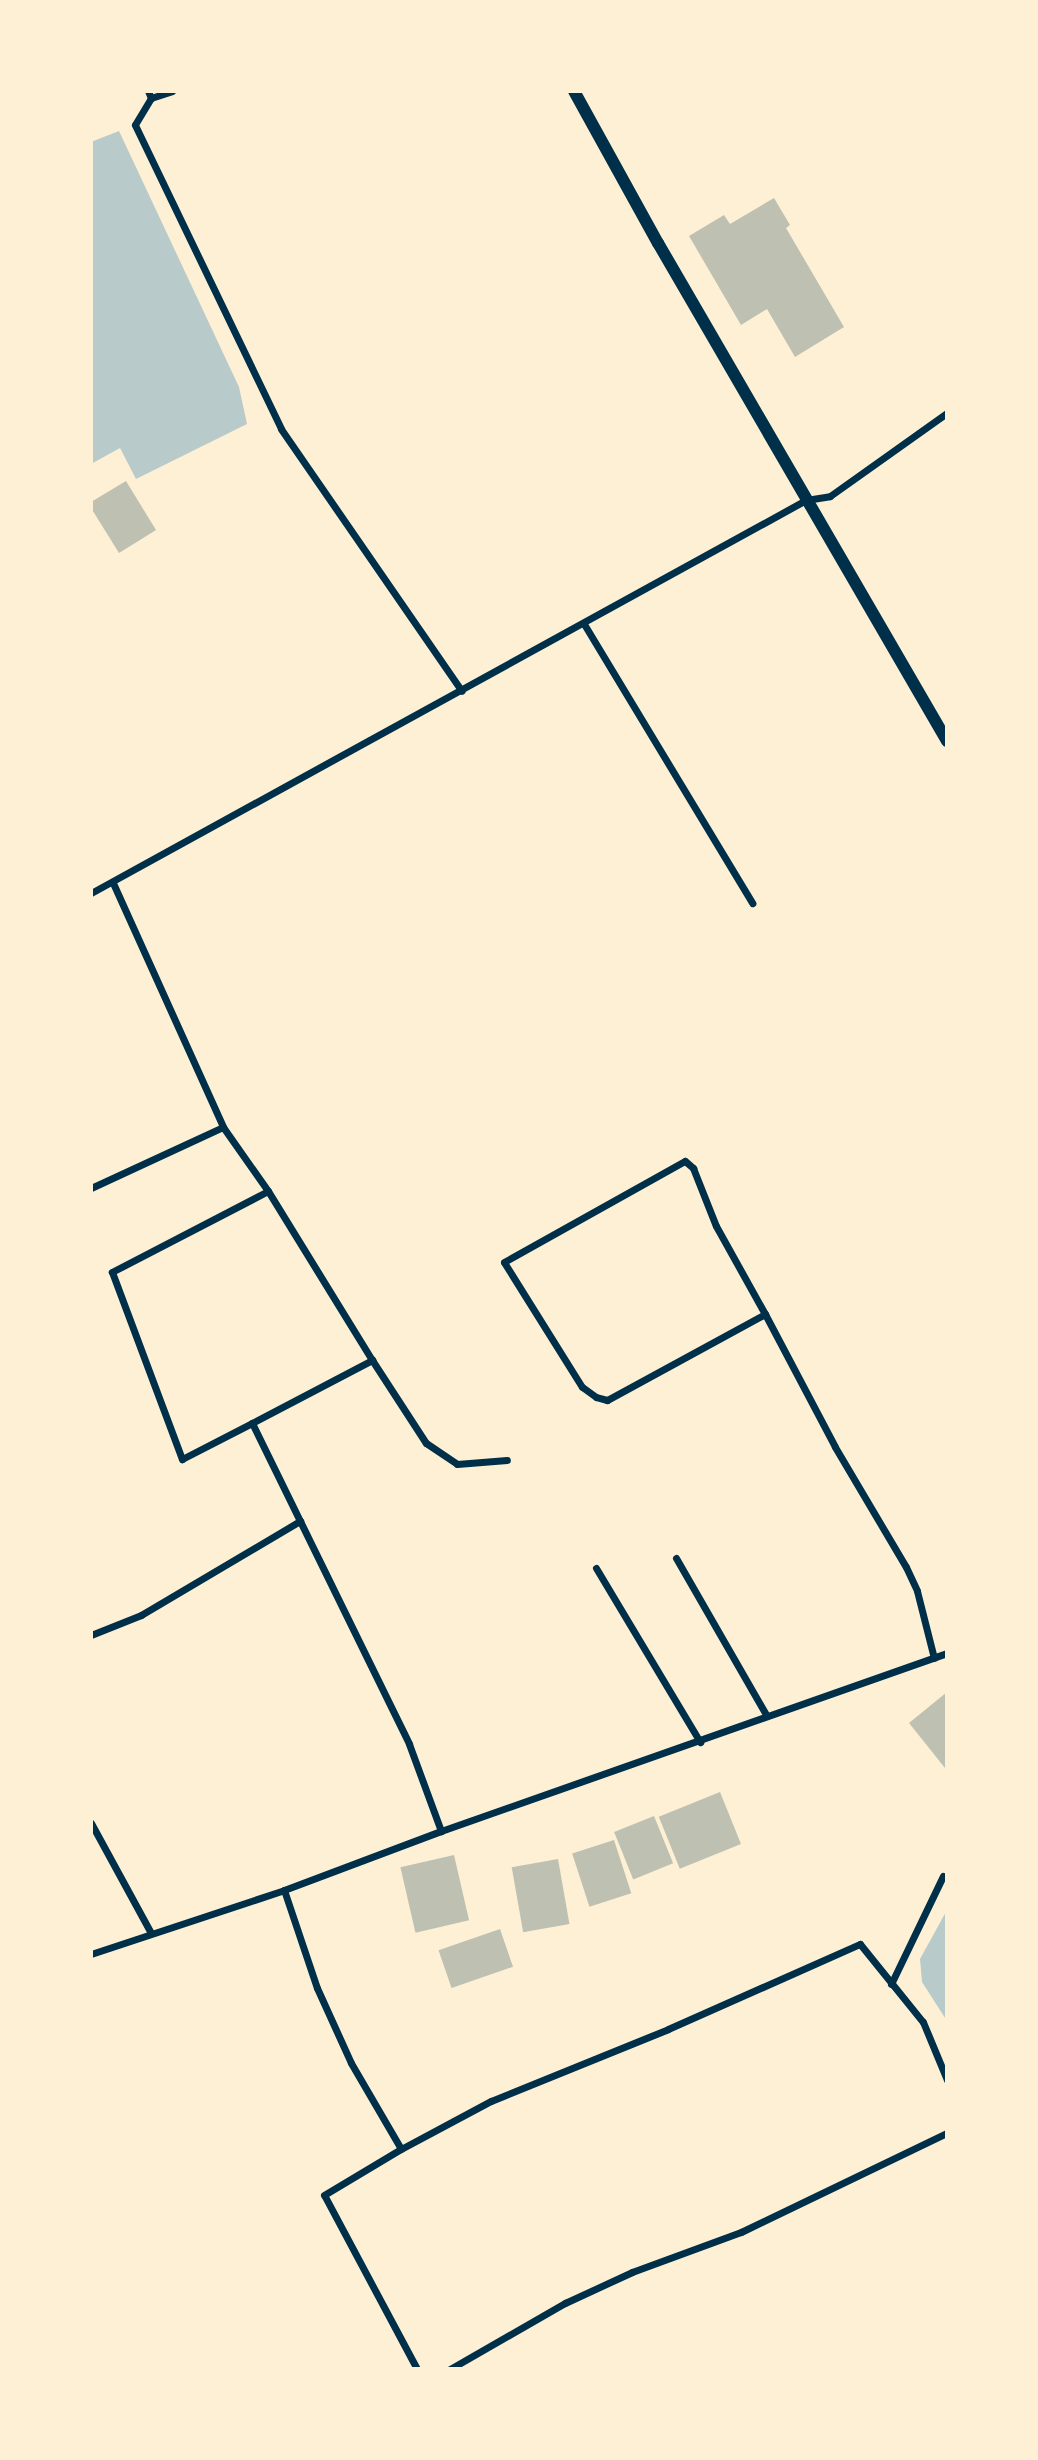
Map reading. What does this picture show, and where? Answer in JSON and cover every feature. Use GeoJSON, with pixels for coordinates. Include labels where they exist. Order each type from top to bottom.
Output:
{"type":"FeatureCollection","features":[{"type":"Feature","properties":{"kind":"street"},"geometry":{"type":"LineString","coordinates":[[172,91],[149,94],[135,125],[281,429],[462,691]]}},
{"type":"Feature","properties":{"kind":"street"},"geometry":{"type":"LineString","coordinates":[[574,91],[806,500],[947,741]]}},
{"type":"Feature","properties":{"kind":"street"},"geometry":{"type":"LineString","coordinates":[[91,893],[806,500],[830,496],[947,413]]}},
{"type":"Feature","properties":{"kind":"street"},"geometry":{"type":"LineString","coordinates":[[584,624],[752,904]]}},
{"type":"Feature","properties":{"kind":"street"},"geometry":{"type":"LineString","coordinates":[[113,883],[223,1126],[268,1191],[426,1444],[457,1464],[507,1460]]}},
{"type":"Feature","properties":{"kind":"street"},"geometry":{"type":"LineString","coordinates":[[91,1188],[223,1126]]}},
{"type":"Feature","properties":{"kind":"street"},"geometry":{"type":"LineString","coordinates":[[765,1314],[607,1400],[596,1397],[582,1387],[504,1262],[685,1161],[693,1168],[716,1226],[765,1314],[835,1447],[906,1567],[917,1591],[934,1658]]}},
{"type":"Feature","properties":{"kind":"street"},"geometry":{"type":"LineString","coordinates":[[268,1191],[112,1272],[181,1459],[372,1360]]}},
{"type":"Feature","properties":{"kind":"street"},"geometry":{"type":"LineString","coordinates":[[252,1423],[409,1744],[441,1831]]}},
{"type":"Feature","properties":{"kind":"street"},"geometry":{"type":"LineString","coordinates":[[91,1635],[141,1615],[300,1521]]}},
{"type":"Feature","properties":{"kind":"street"},"geometry":{"type":"LineString","coordinates":[[677,1558],[767,1716]]}},
{"type":"Feature","properties":{"kind":"street"},"geometry":{"type":"LineString","coordinates":[[596,1568],[700,1742]]}},
{"type":"Feature","properties":{"kind":"street"},"geometry":{"type":"LineString","coordinates":[[91,1954],[284,1890],[441,1831],[947,1653]]}},
{"type":"Feature","properties":{"kind":"street"},"geometry":{"type":"LineString","coordinates":[[91,1823],[152,1933]]}},
{"type":"Feature","properties":{"kind":"street"},"geometry":{"type":"LineString","coordinates":[[891,1984],[943,1876]]}},
{"type":"Feature","properties":{"kind":"street"},"geometry":{"type":"LineString","coordinates":[[284,1890],[317,1988],[351,2063],[401,2149]]}},
{"type":"Feature","properties":{"kind":"street"},"geometry":{"type":"LineString","coordinates":[[417,2369],[324,2195],[401,2149],[491,2101],[668,2029],[860,1944],[923,2022],[947,2080]]}},
{"type":"Feature","properties":{"kind":"street"},"geometry":{"type":"LineString","coordinates":[[450,2369],[565,2304],[632,2272],[741,2232],[947,2133]]}},
{"type":"Feature","properties":{"kind":"shaded area"},"geometry":{"type":"Polygon","coordinates":[[[119,131],[239,387],[247,424],[136,479],[120,448],[91,464],[91,142],[119,131]]]}},
{"type":"Feature","properties":{"kind":"shaded area"},"geometry":{"type":"Polygon","coordinates":[[[947,1910],[947,2021],[922,1982],[920,1959],[947,1910]]]}},
{"type":"Feature","properties":{"kind":"building"},"geometry":{"type":"Polygon","coordinates":[[[774,198],[790,225],[786,228],[844,327],[795,357],[767,309],[741,325],[689,236],[724,215],[730,224],[774,198]]]}},
{"type":"Feature","properties":{"kind":"building"},"geometry":{"type":"Polygon","coordinates":[[[126,481],[156,530],[119,553],[91,508],[91,502],[126,481]]]}},
{"type":"Feature","properties":{"kind":"building"},"geometry":{"type":"Polygon","coordinates":[[[947,1692],[947,1767],[945,1768],[909,1723],[947,1692]]]}},
{"type":"Feature","properties":{"kind":"building"},"geometry":{"type":"Polygon","coordinates":[[[720,1792],[741,1844],[680,1869],[659,1817],[720,1792]]]}},
{"type":"Feature","properties":{"kind":"building"},"geometry":{"type":"Polygon","coordinates":[[[654,1816],[673,1863],[633,1879],[614,1832],[654,1816]]]}},
{"type":"Feature","properties":{"kind":"building"},"geometry":{"type":"Polygon","coordinates":[[[614,1840],[631,1893],[589,1907],[572,1854],[614,1840]]]}},
{"type":"Feature","properties":{"kind":"building"},"geometry":{"type":"Polygon","coordinates":[[[454,1855],[469,1920],[415,1933],[400,1867],[454,1855]]]}},
{"type":"Feature","properties":{"kind":"building"},"geometry":{"type":"Polygon","coordinates":[[[558,1859],[569,1924],[523,1932],[512,1867],[558,1859]]]}},
{"type":"Feature","properties":{"kind":"building"},"geometry":{"type":"Polygon","coordinates":[[[500,1929],[513,1967],[452,1988],[439,1950],[500,1929]]]}}]}
